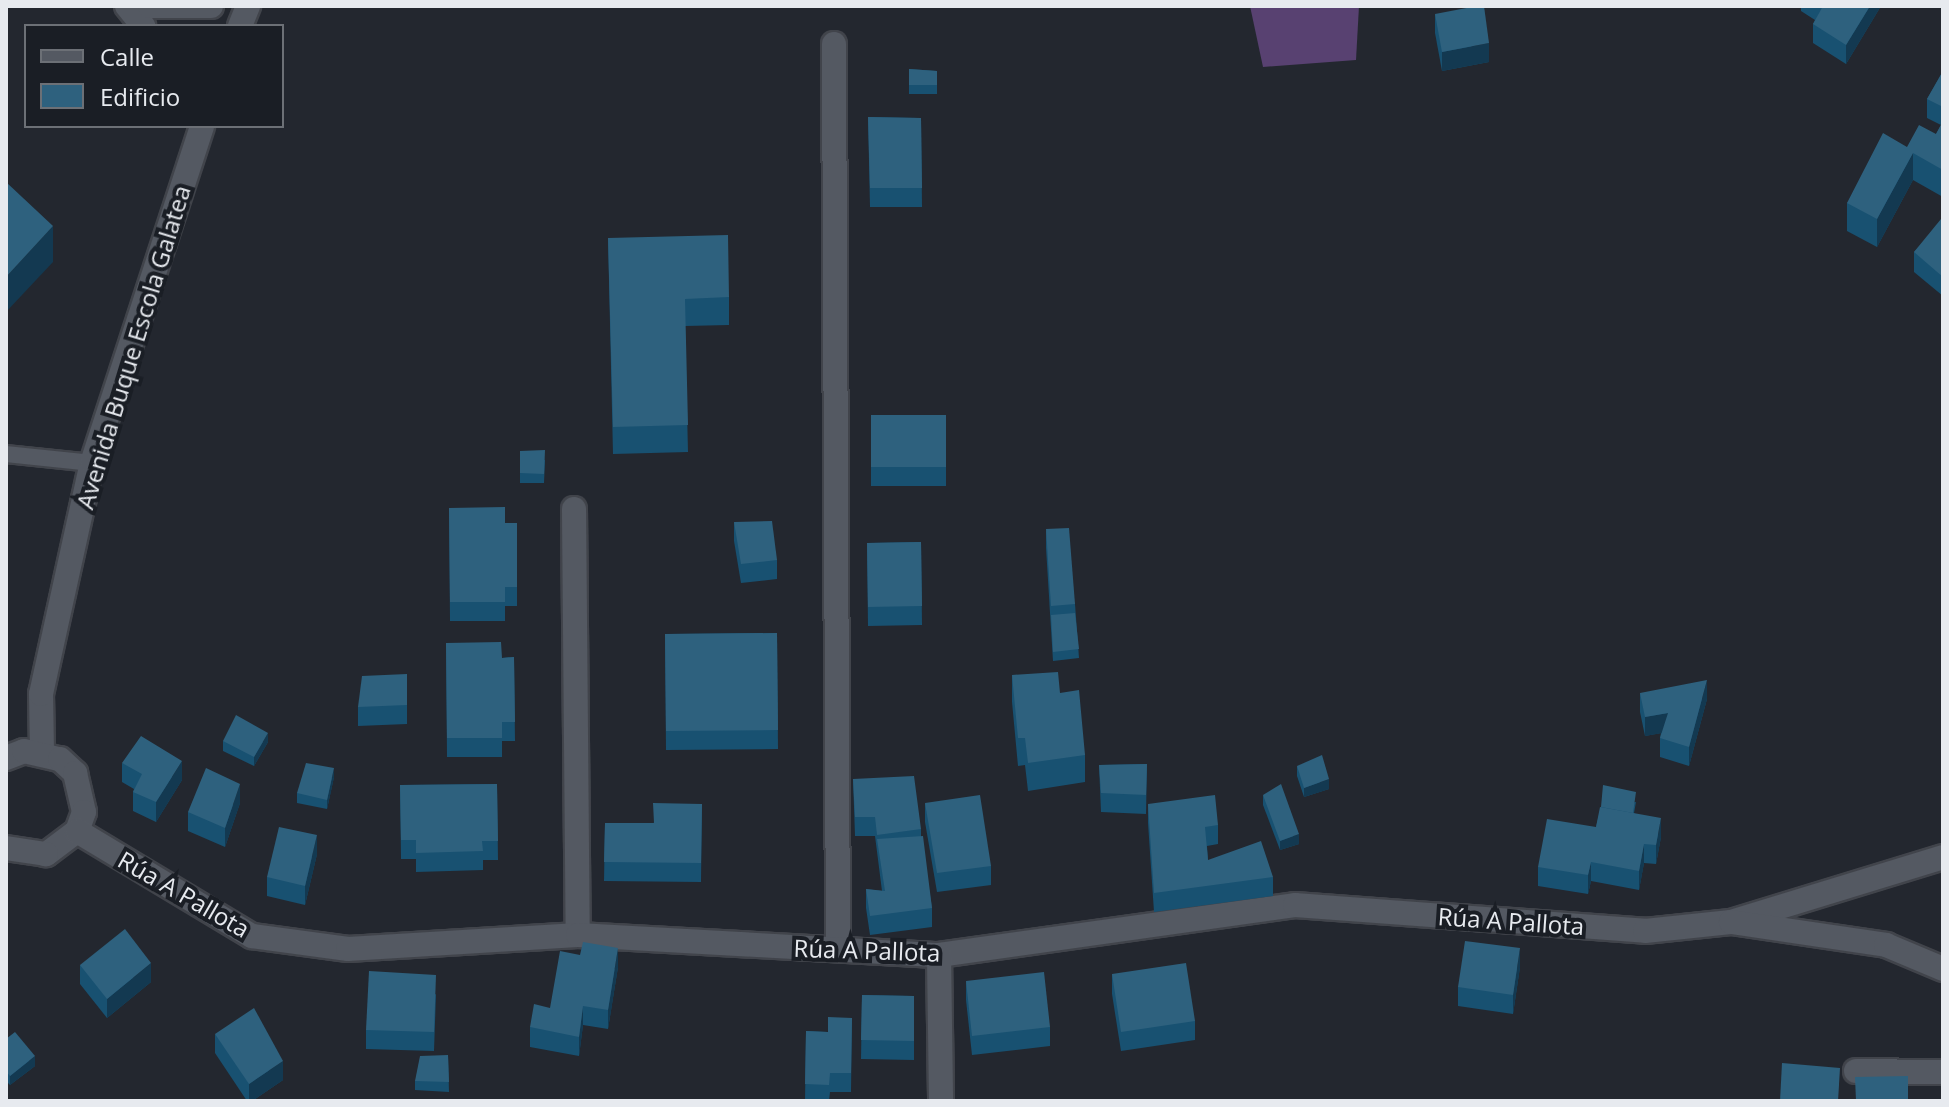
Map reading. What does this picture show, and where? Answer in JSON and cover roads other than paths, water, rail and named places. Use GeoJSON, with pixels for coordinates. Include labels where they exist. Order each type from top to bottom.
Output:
{"type":"FeatureCollection","features":[{"type":"Feature","properties":{"kind":"street"},"geometry":{"type":"LineString","coordinates":[[127,6],[199,24]]}},
{"type":"Feature","properties":{"kind":"street"},"geometry":{"type":"LineString","coordinates":[[151,14],[211,6]]}},
{"type":"Feature","properties":{"kind":"street"},"geometry":{"type":"LineString","coordinates":[[834,44],[838,949]]}},
{"type":"Feature","properties":{"kind":"street","name":"Avenida Buque Escola Galatea"},"geometry":{"type":"LineString","coordinates":[[42,751],[41,694],[92,463],[199,128]]}},
{"type":"Feature","properties":{"kind":"street"},"geometry":{"type":"LineString","coordinates":[[574,509],[578,935]]}},
{"type":"Feature","properties":{"kind":"street"},"geometry":{"type":"LineString","coordinates":[[6,758],[42,751],[75,773],[84,792],[77,831],[46,854],[6,848]]}},
{"type":"Feature","properties":{"kind":"street","name":"Rúa A Pallota"},"geometry":{"type":"LineString","coordinates":[[77,831],[252,936],[348,949],[578,935],[939,955],[1295,905],[1645,931],[1731,922]]}},
{"type":"Feature","properties":{"kind":"street"},"geometry":{"type":"LineString","coordinates":[[1731,922],[1943,857]]}},
{"type":"Feature","properties":{"kind":"street"},"geometry":{"type":"LineString","coordinates":[[1731,922],[1886,945],[1943,969]]}},
{"type":"Feature","properties":{"kind":"street"},"geometry":{"type":"LineString","coordinates":[[939,955],[941,1101]]}},
{"type":"Feature","properties":{"kind":"street"},"geometry":{"type":"LineString","coordinates":[[1856,1071],[1943,1072]]}},
{"type":"Feature","properties":{"kind":"lane"},"geometry":{"type":"LineString","coordinates":[[6,454],[92,463]]}}]}
